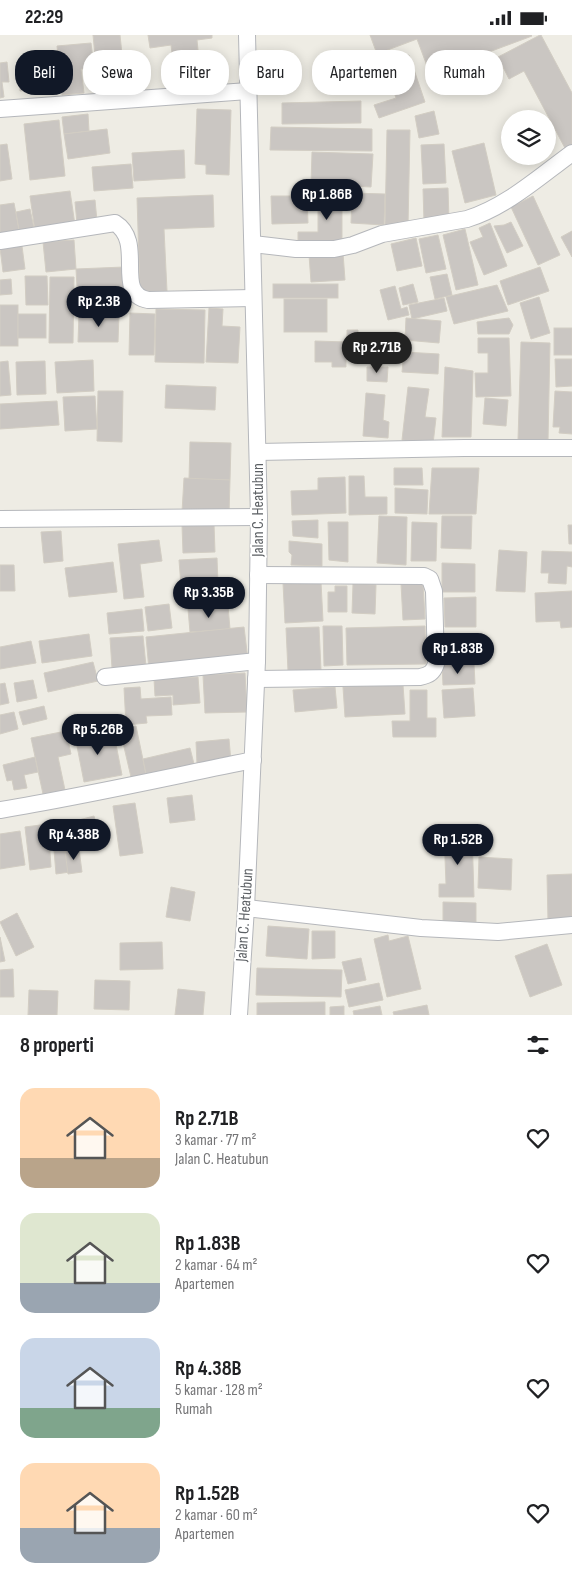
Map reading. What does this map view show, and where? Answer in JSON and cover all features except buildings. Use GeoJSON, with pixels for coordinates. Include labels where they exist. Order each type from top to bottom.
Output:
{"type":"FeatureCollection","features":[{"type":"Feature","properties":{"kind":"street","name":"Jalan C. Heatubun"},"geometry":{"type":"LineString","coordinates":[[247,35],[247,50]]}},
{"type":"Feature","properties":{"kind":"street"},"geometry":{"type":"LineString","coordinates":[[0,109],[239,92]]}},
{"type":"Feature","properties":{"kind":"street","name":"Jalan C. Heatubun"},"geometry":{"type":"LineString","coordinates":[[239,1015],[246,908],[257,661],[259,517],[248,95]]}},
{"type":"Feature","properties":{"kind":"street"},"geometry":{"type":"LineString","coordinates":[[253,244],[290,249],[334,249],[353,245],[382,234],[467,219],[500,205],[572,153]]}},
{"type":"Feature","properties":{"kind":"street"},"geometry":{"type":"LineString","coordinates":[[0,241],[115,223],[120,227],[128,240],[132,292],[140,299],[253,299]]}},
{"type":"Feature","properties":{"kind":"street"},"geometry":{"type":"LineString","coordinates":[[258,452],[464,448],[572,449]]}},
{"type":"Feature","properties":{"kind":"street"},"geometry":{"type":"LineString","coordinates":[[0,519],[259,517]]}},
{"type":"Feature","properties":{"kind":"street"},"geometry":{"type":"LineString","coordinates":[[256,679],[420,677],[429,675],[434,671],[436,664],[434,591],[430,579],[424,576],[258,575]]}},
{"type":"Feature","properties":{"kind":"street"},"geometry":{"type":"LineString","coordinates":[[105,677],[257,661]]}},
{"type":"Feature","properties":{"kind":"street"},"geometry":{"type":"LineString","coordinates":[[0,810],[66,799],[130,784],[253,760]]}},
{"type":"Feature","properties":{"kind":"street"},"geometry":{"type":"LineString","coordinates":[[246,908],[431,929],[498,932],[572,925]]}}]}
